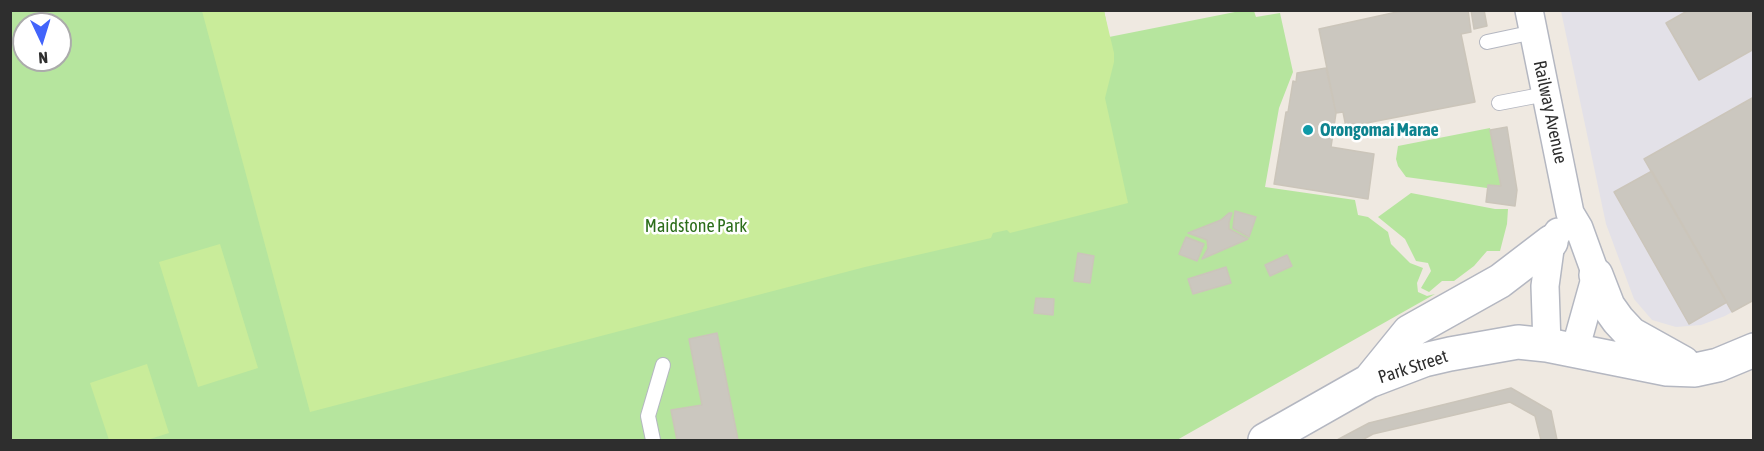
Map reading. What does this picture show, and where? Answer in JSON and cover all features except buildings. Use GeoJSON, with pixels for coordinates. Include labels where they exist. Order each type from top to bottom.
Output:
{"type":"FeatureCollection","features":[{"type":"Feature","properties":{"kind":"street","name":"Railway Avenue"},"geometry":{"type":"LineString","coordinates":[[1532,21],[1570,213],[1579,228],[1596,275]]}},
{"type":"Feature","properties":{"kind":"street"},"geometry":{"type":"LineString","coordinates":[[1369,381],[1409,332],[1500,282],[1551,242],[1570,213]]}},
{"type":"Feature","properties":{"kind":"street"},"geometry":{"type":"LineString","coordinates":[[1551,242],[1545,286],[1561,347]]}},
{"type":"Feature","properties":{"kind":"street"},"geometry":{"type":"LineString","coordinates":[[1561,347],[1596,275]]}},
{"type":"Feature","properties":{"kind":"street"},"geometry":{"type":"LineString","coordinates":[[1596,275],[1608,306],[1631,334],[1695,370]]}},
{"type":"Feature","properties":{"kind":"street","name":"Park Street"},"geometry":{"type":"LineString","coordinates":[[1265,441],[1369,381],[1424,360],[1450,354],[1518,342],[1561,347],[1667,369],[1695,370],[1718,365],[1754,350]]}},
{"type":"Feature","properties":{"kind":"lane"},"geometry":{"type":"LineString","coordinates":[[1487,42],[1532,21]]}},
{"type":"Feature","properties":{"kind":"lane"},"geometry":{"type":"LineString","coordinates":[[1499,103],[1546,94]]}},
{"type":"Feature","properties":{"kind":"lane"},"geometry":{"type":"LineString","coordinates":[[653,441],[648,416],[663,365]]}},
{"type":"Feature","properties":{"kind":"shaded area"},"geometry":{"type":"Polygon","coordinates":[[[1561,11],[1753,11],[1753,300],[1725,316],[1701,325],[1676,327],[1652,320],[1634,299],[1606,224],[1561,11]]]}},
{"type":"Feature","properties":{"kind":"green space","name":"Maidstone Park"},"geometry":{"type":"Polygon","coordinates":[[[1104,10],[1109,37],[1240,11],[1254,11],[1256,17],[1280,13],[1293,72],[1279,108],[1265,187],[1355,200],[1358,215],[1368,217],[1388,232],[1391,244],[1410,263],[1423,268],[1417,283],[1418,292],[1427,296],[1435,294],[1177,440],[11,440],[10,11],[1104,10]]]}},
{"type":"Feature","properties":{"kind":"green space"},"geometry":{"type":"Polygon","coordinates":[[[202,11],[1104,11],[1114,53],[1105,98],[1128,203],[1010,233],[1007,230],[993,233],[991,238],[865,267],[310,412],[202,11]]]}},
{"type":"Feature","properties":{"kind":"green space"},"geometry":{"type":"Polygon","coordinates":[[[1490,128],[1501,186],[1488,185],[1487,188],[1406,177],[1398,166],[1396,159],[1398,146],[1490,128]]]}},
{"type":"Feature","properties":{"kind":"green space"},"geometry":{"type":"Polygon","coordinates":[[[1411,193],[1495,209],[1508,209],[1507,224],[1500,251],[1487,251],[1474,266],[1454,281],[1442,281],[1429,292],[1421,288],[1431,271],[1428,263],[1416,261],[1405,239],[1378,217],[1411,193]]]}},
{"type":"Feature","properties":{"kind":"green space"},"geometry":{"type":"Polygon","coordinates":[[[220,244],[258,368],[198,387],[159,262],[220,244]]]}},
{"type":"Feature","properties":{"kind":"green space"},"geometry":{"type":"Polygon","coordinates":[[[147,364],[169,433],[147,440],[109,440],[90,383],[147,364]]]}},
{"type":"Feature","properties":{"kind":"place","name":"Orongomai Marae"},"geometry":{"type":"Point","coordinates":[1308,130]}}]}
